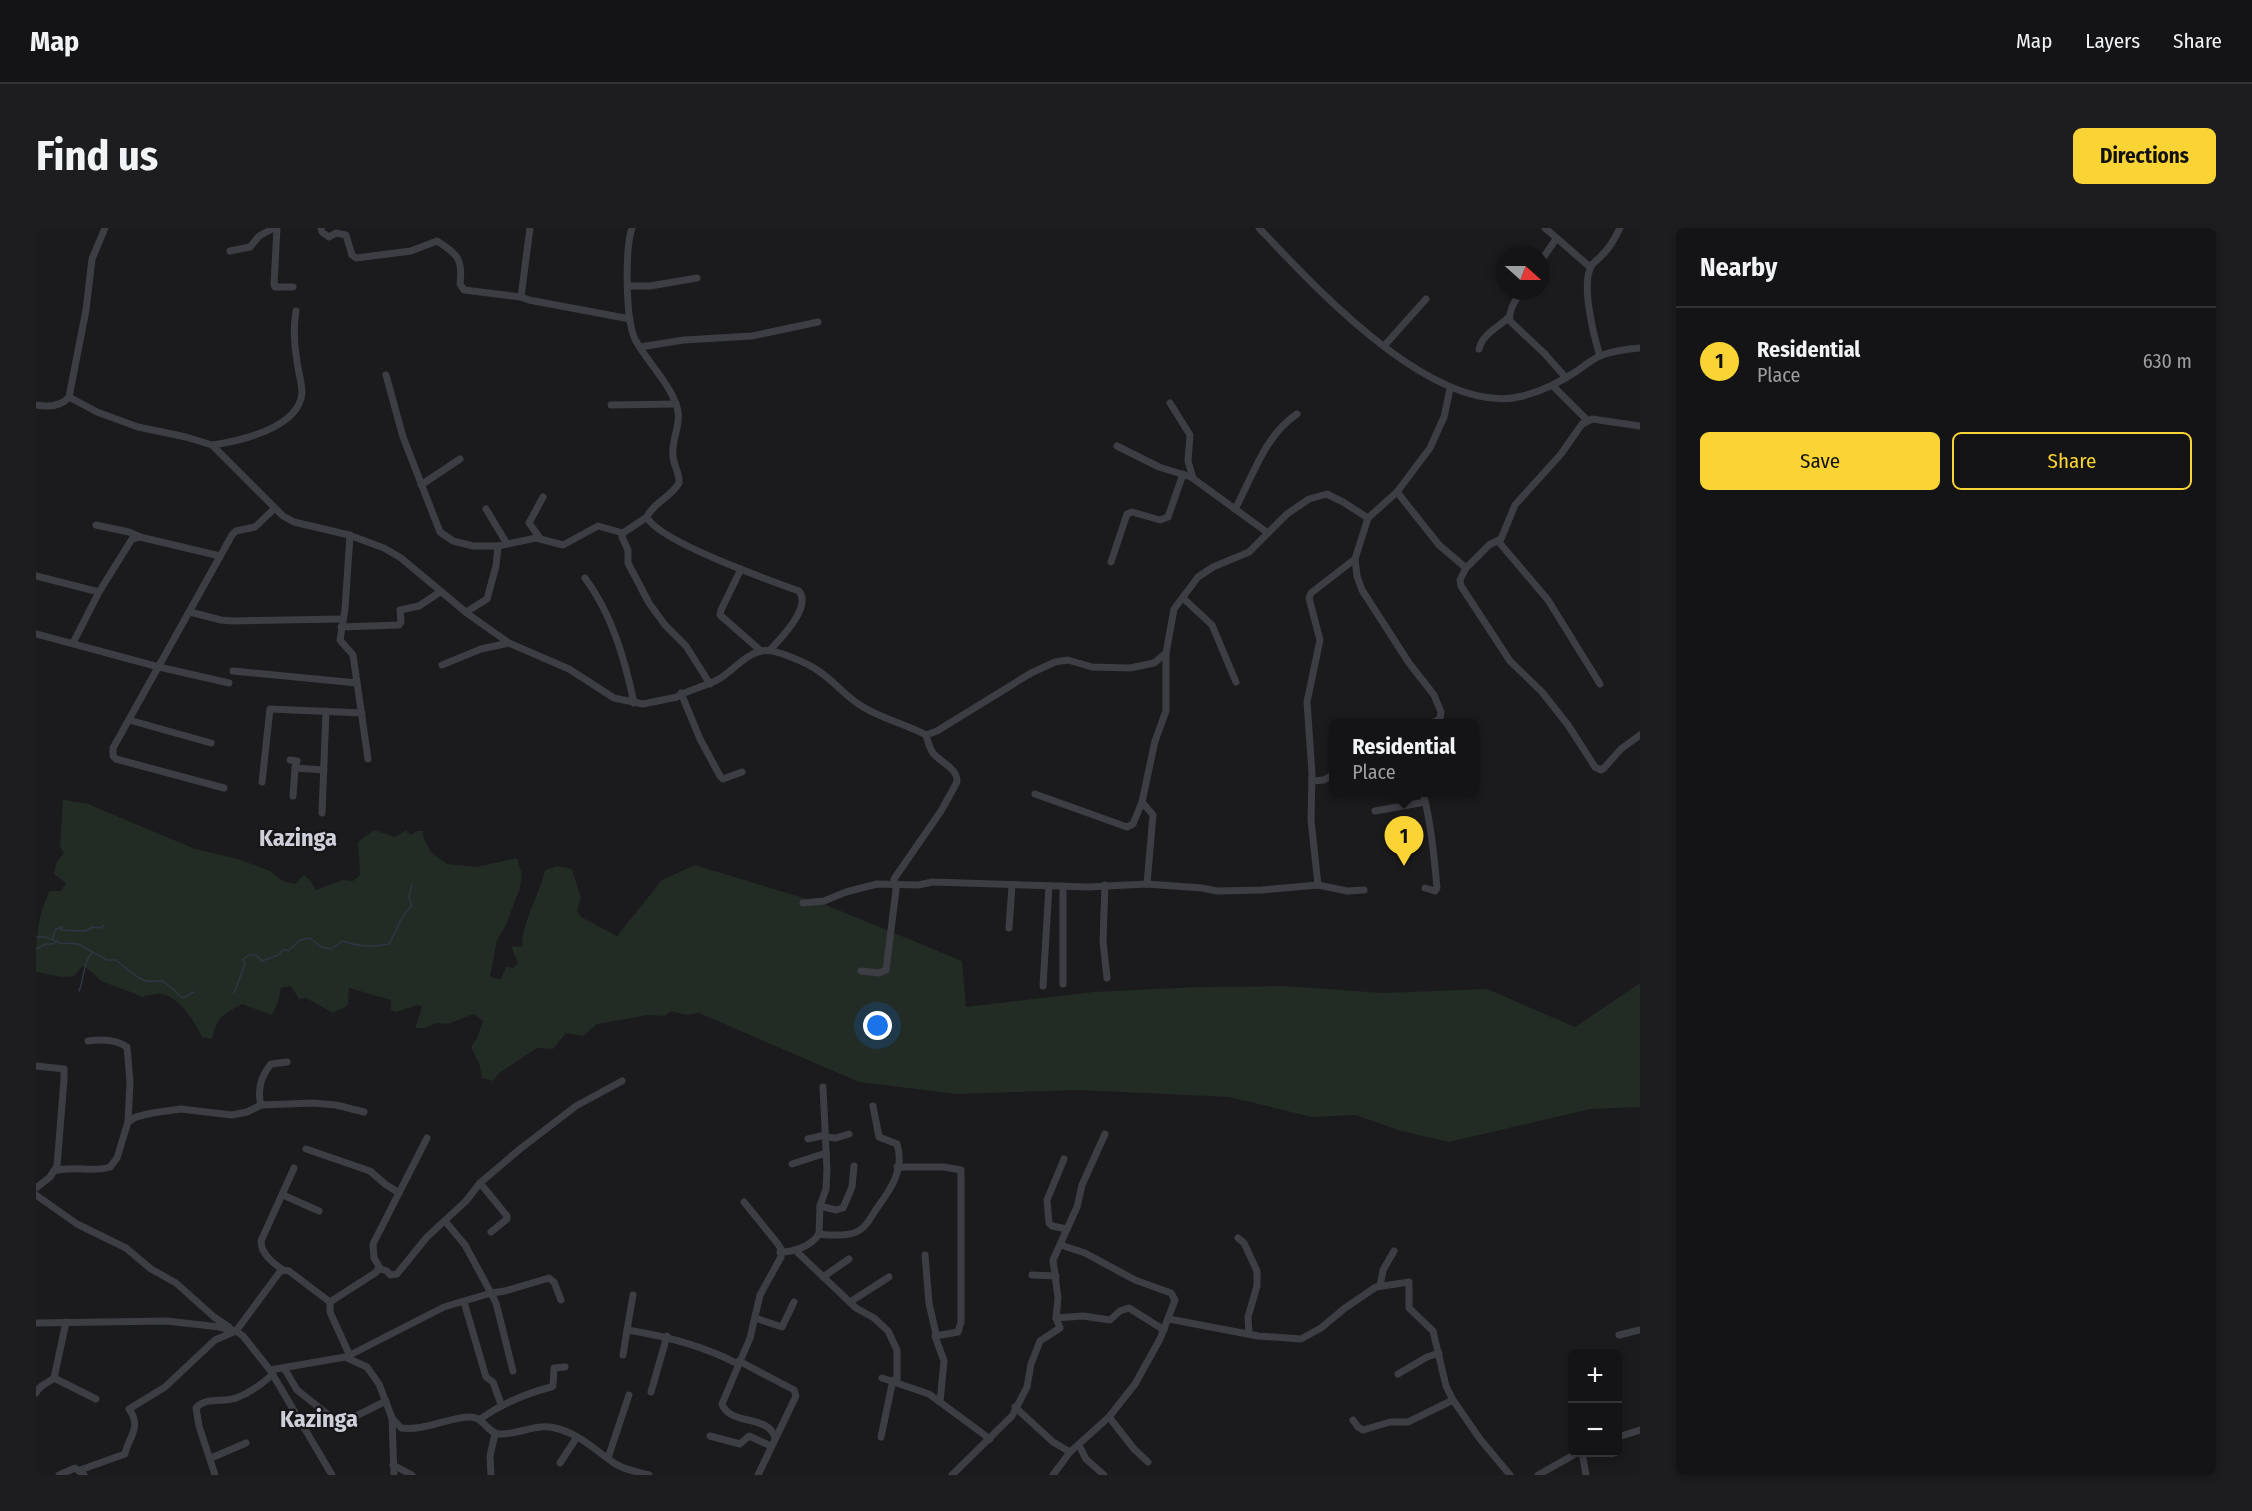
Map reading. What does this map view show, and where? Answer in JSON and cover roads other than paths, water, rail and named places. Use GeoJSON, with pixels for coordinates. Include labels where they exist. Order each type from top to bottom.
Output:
{"type":"FeatureCollection","features":[{"type":"Feature","properties":{"kind":"street"},"geometry":{"type":"LineString","coordinates":[[36,405],[53,406],[65,402],[69,397],[85,319],[92,259],[105,228]]}},
{"type":"Feature","properties":{"kind":"street"},"geometry":{"type":"LineString","coordinates":[[230,251],[249,247],[259,236],[275,228],[274,285],[275,287],[293,287]]}},
{"type":"Feature","properties":{"kind":"street"},"geometry":{"type":"LineString","coordinates":[[321,228],[322,232],[329,237],[336,233],[346,235],[352,255],[358,259],[411,251],[437,241],[454,253],[461,262],[460,284],[464,290],[521,297],[630,319]]}},
{"type":"Feature","properties":{"kind":"street"},"geometry":{"type":"LineString","coordinates":[[521,297],[530,228]]}},
{"type":"Feature","properties":{"kind":"street"},"geometry":{"type":"LineString","coordinates":[[386,375],[397,420],[437,528],[442,534],[467,545],[498,546],[540,538],[561,545],[598,526],[623,533],[647,517],[649,512],[677,487],[680,480],[673,451],[679,419],[676,404],[640,347],[633,334],[630,319],[627,254],[632,228]]}},
{"type":"Feature","properties":{"kind":"street"},"geometry":{"type":"LineString","coordinates":[[1259,228],[1331,301],[1384,346],[1420,373],[1465,394],[1502,399],[1523,396],[1553,386],[1600,356],[1640,348]]}},
{"type":"Feature","properties":{"kind":"street"},"geometry":{"type":"LineString","coordinates":[[1545,228],[1590,267]]}},
{"type":"Feature","properties":{"kind":"street"},"geometry":{"type":"LineString","coordinates":[[1600,356],[1587,297],[1590,267],[1604,254],[1616,229]]}},
{"type":"Feature","properties":{"kind":"street"},"geometry":{"type":"LineString","coordinates":[[1550,248],[1556,239]]}},
{"type":"Feature","properties":{"kind":"street"},"geometry":{"type":"LineString","coordinates":[[629,286],[650,286],[697,278]]}},
{"type":"Feature","properties":{"kind":"street"},"geometry":{"type":"LineString","coordinates":[[1384,346],[1426,299]]}},
{"type":"Feature","properties":{"kind":"street"},"geometry":{"type":"LineString","coordinates":[[1479,349],[1488,333],[1509,317],[1516,300]]}},
{"type":"Feature","properties":{"kind":"street"},"geometry":{"type":"LineString","coordinates":[[212,446],[279,425],[297,406],[302,392],[294,331],[296,311]]}},
{"type":"Feature","properties":{"kind":"street"},"geometry":{"type":"LineString","coordinates":[[1509,317],[1566,378]]}},
{"type":"Feature","properties":{"kind":"street"},"geometry":{"type":"LineString","coordinates":[[640,347],[684,340],[752,336],[818,322]]}},
{"type":"Feature","properties":{"kind":"street"},"geometry":{"type":"LineString","coordinates":[[1553,386],[1587,420]]}},
{"type":"Feature","properties":{"kind":"street"},"geometry":{"type":"LineString","coordinates":[[1440,719],[1442,714],[1434,695],[1409,663],[1366,597],[1357,576],[1355,560],[1368,518],[1397,492],[1430,448],[1444,417],[1450,388]]}},
{"type":"Feature","properties":{"kind":"street"},"geometry":{"type":"LineString","coordinates":[[69,397],[97,412],[138,427],[186,437],[212,446],[241,472],[274,509],[294,522],[350,535],[379,545],[509,643],[569,669],[614,698],[634,703],[658,702],[677,697],[681,693],[710,684],[761,651],[770,650],[809,664],[858,705],[926,735],[934,754],[956,773],[957,782],[940,811],[900,867],[894,883],[896,890],[886,970],[879,973],[861,970]]}},
{"type":"Feature","properties":{"kind":"street"},"geometry":{"type":"LineString","coordinates":[[1170,403],[1190,435],[1188,461],[1193,478]]}},
{"type":"Feature","properties":{"kind":"street"},"geometry":{"type":"LineString","coordinates":[[611,405],[676,404]]}},
{"type":"Feature","properties":{"kind":"street"},"geometry":{"type":"LineString","coordinates":[[1235,509],[1263,453],[1282,423],[1297,414]]}},
{"type":"Feature","properties":{"kind":"street"},"geometry":{"type":"LineString","coordinates":[[1640,426],[1596,419],[1587,420],[1582,424],[1561,454],[1515,505],[1505,532],[1498,541],[1489,545],[1466,568],[1460,580],[1461,586],[1481,619],[1510,661],[1542,692],[1568,725],[1595,767],[1601,770],[1604,768],[1621,748],[1640,735]]}},
{"type":"Feature","properties":{"kind":"street"},"geometry":{"type":"LineString","coordinates":[[1117,446],[1159,467],[1193,478],[1268,533]]}},
{"type":"Feature","properties":{"kind":"street"},"geometry":{"type":"LineString","coordinates":[[421,485],[460,459]]}},
{"type":"Feature","properties":{"kind":"street"},"geometry":{"type":"LineString","coordinates":[[1111,562],[1127,514],[1132,512],[1160,520],[1168,518],[1183,474]]}},
{"type":"Feature","properties":{"kind":"street"},"geometry":{"type":"LineString","coordinates":[[1397,492],[1439,545],[1466,568]]}},
{"type":"Feature","properties":{"kind":"street"},"geometry":{"type":"LineString","coordinates":[[1035,794],[1129,827],[1133,824],[1142,802],[1155,741],[1166,711],[1166,653],[1172,616],[1198,577],[1213,567],[1249,552],[1287,514],[1319,495],[1327,494],[1334,497],[1368,518]]}},
{"type":"Feature","properties":{"kind":"street"},"geometry":{"type":"LineString","coordinates":[[540,538],[529,523],[543,498]]}},
{"type":"Feature","properties":{"kind":"street"},"geometry":{"type":"LineString","coordinates":[[224,788],[114,757],[113,748],[236,531],[255,527],[274,509]]}},
{"type":"Feature","properties":{"kind":"street"},"geometry":{"type":"LineString","coordinates":[[486,509],[507,544]]}},
{"type":"Feature","properties":{"kind":"street"},"geometry":{"type":"LineString","coordinates":[[647,517],[649,522],[687,546],[799,591],[803,598],[802,607],[770,650]]}},
{"type":"Feature","properties":{"kind":"street"},"geometry":{"type":"LineString","coordinates":[[96,525],[220,556]]}},
{"type":"Feature","properties":{"kind":"street"},"geometry":{"type":"LineString","coordinates":[[623,533],[622,537],[628,550],[628,563],[649,603],[665,625],[686,646],[710,684]]}},
{"type":"Feature","properties":{"kind":"street"},"geometry":{"type":"LineString","coordinates":[[350,535],[346,600],[340,640],[353,655],[368,759]]}},
{"type":"Feature","properties":{"kind":"street"},"geometry":{"type":"LineString","coordinates":[[73,643],[99,592],[129,542],[140,537]]}},
{"type":"Feature","properties":{"kind":"street"},"geometry":{"type":"LineString","coordinates":[[1498,541],[1548,600],[1600,684]]}},
{"type":"Feature","properties":{"kind":"street"},"geometry":{"type":"LineString","coordinates":[[466,612],[487,599],[496,566],[498,546]]}},
{"type":"Feature","properties":{"kind":"street"},"geometry":{"type":"LineString","coordinates":[[1317,885],[1311,820],[1312,781],[1307,702],[1320,640],[1309,596],[1355,560]]}},
{"type":"Feature","properties":{"kind":"street"},"geometry":{"type":"LineString","coordinates":[[741,569],[720,615],[761,651]]}},
{"type":"Feature","properties":{"kind":"street"},"geometry":{"type":"LineString","coordinates":[[36,576],[99,592]]}},
{"type":"Feature","properties":{"kind":"street"},"geometry":{"type":"LineString","coordinates":[[585,578],[599,599],[624,658],[634,703]]}},
{"type":"Feature","properties":{"kind":"street"},"geometry":{"type":"LineString","coordinates":[[190,612],[232,621],[399,625],[400,610],[419,606],[440,592]]}},
{"type":"Feature","properties":{"kind":"street"},"geometry":{"type":"LineString","coordinates":[[1183,598],[1212,625],[1236,682]]}},
{"type":"Feature","properties":{"kind":"street"},"geometry":{"type":"LineString","coordinates":[[36,634],[229,683]]}},
{"type":"Feature","properties":{"kind":"street"},"geometry":{"type":"LineString","coordinates":[[442,665],[482,649],[509,643]]}},
{"type":"Feature","properties":{"kind":"street"},"geometry":{"type":"LineString","coordinates":[[926,735],[943,728],[1031,673],[1055,662],[1068,660],[1092,667],[1130,668],[1154,663],[1166,653]]}},
{"type":"Feature","properties":{"kind":"street"},"geometry":{"type":"LineString","coordinates":[[233,671],[357,683]]}},
{"type":"Feature","properties":{"kind":"street"},"geometry":{"type":"LineString","coordinates":[[681,693],[700,739],[722,778],[742,772]]}},
{"type":"Feature","properties":{"kind":"street"},"geometry":{"type":"LineString","coordinates":[[262,782],[270,709],[362,712]]}},
{"type":"Feature","properties":{"kind":"street"},"geometry":{"type":"LineString","coordinates":[[322,813],[326,711]]}},
{"type":"Feature","properties":{"kind":"street"},"geometry":{"type":"LineString","coordinates":[[129,720],[211,742]]}},
{"type":"Feature","properties":{"kind":"street"},"geometry":{"type":"LineString","coordinates":[[293,796],[294,762],[324,770]]}},
{"type":"Feature","properties":{"kind":"street"},"geometry":{"type":"LineString","coordinates":[[1312,781],[1329,777]]}},
{"type":"Feature","properties":{"kind":"street"},"geometry":{"type":"LineString","coordinates":[[1424,797],[1433,838],[1437,888],[1435,891],[1425,888]]}},
{"type":"Feature","properties":{"kind":"street"},"geometry":{"type":"LineString","coordinates":[[1142,802],[1153,815],[1147,884]]}},
{"type":"Feature","properties":{"kind":"street"},"geometry":{"type":"LineString","coordinates":[[1375,811],[1425,802]]}},
{"type":"Feature","properties":{"kind":"street"},"geometry":{"type":"LineString","coordinates":[[803,903],[824,901],[877,884],[918,885],[933,882],[1049,886],[1147,884],[1217,891],[1317,885],[1347,891],[1364,890]]}},
{"type":"Feature","properties":{"kind":"street"},"geometry":{"type":"LineString","coordinates":[[1009,928],[1012,885]]}},
{"type":"Feature","properties":{"kind":"street"},"geometry":{"type":"LineString","coordinates":[[1105,885],[1104,941],[1107,978]]}},
{"type":"Feature","properties":{"kind":"street"},"geometry":{"type":"LineString","coordinates":[[1043,986],[1049,886]]}},
{"type":"Feature","properties":{"kind":"street"},"geometry":{"type":"LineString","coordinates":[[1063,886],[1063,984]]}},
{"type":"Feature","properties":{"kind":"street"},"geometry":{"type":"LineString","coordinates":[[54,1171],[71,1167],[98,1170],[110,1167],[117,1158],[129,1122],[129,1050],[123,1044],[113,1041],[98,1039],[88,1041]]}},
{"type":"Feature","properties":{"kind":"street"},"geometry":{"type":"LineString","coordinates":[[261,1105],[260,1087],[266,1070],[271,1064],[287,1062]]}},
{"type":"Feature","properties":{"kind":"street"},"geometry":{"type":"LineString","coordinates":[[36,1066],[64,1069],[57,1166],[50,1177],[36,1188]]}},
{"type":"Feature","properties":{"kind":"street"},"geometry":{"type":"LineString","coordinates":[[378,1268],[387,1271],[390,1275],[397,1274],[427,1237],[480,1183],[576,1106],[622,1081]]}},
{"type":"Feature","properties":{"kind":"street"},"geometry":{"type":"LineString","coordinates":[[780,1252],[795,1250],[815,1240],[819,1234],[820,1206],[826,1189],[823,1087]]}},
{"type":"Feature","properties":{"kind":"street"},"geometry":{"type":"LineString","coordinates":[[129,1122],[139,1116],[173,1110],[232,1115],[247,1112],[261,1105],[326,1104],[364,1112]]}},
{"type":"Feature","properties":{"kind":"street"},"geometry":{"type":"LineString","coordinates":[[819,1234],[848,1234],[862,1229],[894,1185],[899,1151],[897,1144],[879,1137],[873,1107]]}},
{"type":"Feature","properties":{"kind":"street"},"geometry":{"type":"LineString","coordinates":[[808,1139],[825,1136],[836,1138],[849,1134]]}},
{"type":"Feature","properties":{"kind":"street"},"geometry":{"type":"LineString","coordinates":[[952,1475],[1012,1416],[1027,1387],[1031,1364],[1040,1341],[1060,1328],[1056,1318],[1058,1298],[1053,1260],[1077,1207],[1082,1185],[1105,1134]]}},
{"type":"Feature","properties":{"kind":"street"},"geometry":{"type":"LineString","coordinates":[[330,1302],[375,1274],[379,1264],[373,1253],[373,1244],[427,1138]]}},
{"type":"Feature","properties":{"kind":"street"},"geometry":{"type":"LineString","coordinates":[[306,1149],[370,1171],[399,1193]]}},
{"type":"Feature","properties":{"kind":"street"},"geometry":{"type":"LineString","coordinates":[[792,1164],[826,1153]]}},
{"type":"Feature","properties":{"kind":"street"},"geometry":{"type":"LineString","coordinates":[[1064,1159],[1047,1200],[1049,1223],[1052,1226],[1067,1229]]}},
{"type":"Feature","properties":{"kind":"street"},"geometry":{"type":"LineString","coordinates":[[820,1206],[836,1210],[843,1208],[852,1187],[854,1166]]}},
{"type":"Feature","properties":{"kind":"street"},"geometry":{"type":"LineString","coordinates":[[897,1167],[944,1167],[961,1170],[961,1322],[958,1332],[936,1334]]}},
{"type":"Feature","properties":{"kind":"street"},"geometry":{"type":"LineString","coordinates":[[294,1168],[283,1196],[262,1237],[261,1245],[268,1257],[283,1270],[289,1271],[330,1302]]}},
{"type":"Feature","properties":{"kind":"street"},"geometry":{"type":"LineString","coordinates":[[480,1183],[507,1216],[507,1219],[491,1232]]}},
{"type":"Feature","properties":{"kind":"street"},"geometry":{"type":"LineString","coordinates":[[36,1195],[77,1224],[126,1248],[151,1269],[176,1282],[214,1317],[243,1336],[271,1372],[332,1475]]}},
{"type":"Feature","properties":{"kind":"street"},"geometry":{"type":"LineString","coordinates":[[283,1196],[319,1211]]}},
{"type":"Feature","properties":{"kind":"street"},"geometry":{"type":"LineString","coordinates":[[744,1202],[778,1244],[780,1252],[779,1261],[760,1295],[750,1338],[738,1362],[722,1406],[731,1415],[765,1425],[773,1431],[775,1438]]}},
{"type":"Feature","properties":{"kind":"street"},"geometry":{"type":"LineString","coordinates":[[445,1221],[461,1239],[496,1303],[513,1371]]}},
{"type":"Feature","properties":{"kind":"street"},"geometry":{"type":"LineString","coordinates":[[1238,1238],[1244,1243],[1257,1271],[1257,1286],[1248,1317],[1249,1334]]}},
{"type":"Feature","properties":{"kind":"street"},"geometry":{"type":"LineString","coordinates":[[1056,1474],[1070,1452],[1109,1417],[1135,1384],[1164,1330],[1175,1300],[1171,1293],[1135,1280],[1085,1253],[1061,1245]]}},
{"type":"Feature","properties":{"kind":"street"},"geometry":{"type":"LineString","coordinates":[[795,1250],[850,1302],[888,1330],[897,1350],[895,1381],[881,1437]]}},
{"type":"Feature","properties":{"kind":"street"},"geometry":{"type":"LineString","coordinates":[[1380,1286],[1383,1270],[1394,1251]]}},
{"type":"Feature","properties":{"kind":"street"},"geometry":{"type":"LineString","coordinates":[[925,1256],[929,1303],[944,1361],[940,1402]]}},
{"type":"Feature","properties":{"kind":"street"},"geometry":{"type":"LineString","coordinates":[[824,1277],[849,1259]]}},
{"type":"Feature","properties":{"kind":"street"},"geometry":{"type":"LineString","coordinates":[[59,1475],[71,1469],[82,1472],[125,1454],[126,1447],[134,1436],[133,1414],[129,1409],[165,1387],[215,1340],[236,1332],[268,1286],[283,1270]]}},
{"type":"Feature","properties":{"kind":"street"},"geometry":{"type":"LineString","coordinates":[[1032,1275],[1056,1276]]}},
{"type":"Feature","properties":{"kind":"street"},"geometry":{"type":"LineString","coordinates":[[850,1302],[889,1277]]}},
{"type":"Feature","properties":{"kind":"street"},"geometry":{"type":"LineString","coordinates":[[215,1475],[195,1412],[197,1405],[216,1399],[235,1399],[255,1388],[271,1372],[348,1356],[444,1307],[491,1293],[506,1292],[549,1278],[554,1282],[561,1300]]}},
{"type":"Feature","properties":{"kind":"street"},"geometry":{"type":"LineString","coordinates":[[1169,1319],[1249,1334],[1301,1339],[1321,1328],[1364,1294],[1380,1286],[1409,1282],[1409,1308],[1433,1331],[1446,1386],[1452,1400],[1510,1475]]}},
{"type":"Feature","properties":{"kind":"street"},"geometry":{"type":"LineString","coordinates":[[623,1355],[633,1295]]}},
{"type":"Feature","properties":{"kind":"street"},"geometry":{"type":"LineString","coordinates":[[330,1302],[330,1312],[348,1356],[368,1367],[386,1401],[392,1418],[394,1475]]}},
{"type":"Feature","properties":{"kind":"street"},"geometry":{"type":"LineString","coordinates":[[464,1302],[486,1377],[493,1382],[501,1404]]}},
{"type":"Feature","properties":{"kind":"street"},"geometry":{"type":"LineString","coordinates":[[755,1318],[782,1327],[794,1302]]}},
{"type":"Feature","properties":{"kind":"street"},"geometry":{"type":"LineString","coordinates":[[1056,1318],[1083,1316],[1110,1320],[1120,1311],[1129,1308],[1164,1330]]}},
{"type":"Feature","properties":{"kind":"street"},"geometry":{"type":"LineString","coordinates":[[36,1323],[97,1324],[167,1320],[219,1326],[236,1332]]}},
{"type":"Feature","properties":{"kind":"street"},"geometry":{"type":"LineString","coordinates":[[36,1393],[41,1385],[54,1378],[66,1322]]}},
{"type":"Feature","properties":{"kind":"street"},"geometry":{"type":"LineString","coordinates":[[627,1330],[667,1336],[707,1349],[795,1390],[796,1396],[758,1475]]}},
{"type":"Feature","properties":{"kind":"street"},"geometry":{"type":"LineString","coordinates":[[1619,1335],[1640,1330]]}},
{"type":"Feature","properties":{"kind":"street"},"geometry":{"type":"LineString","coordinates":[[651,1392],[667,1336]]}},
{"type":"Feature","properties":{"kind":"street"},"geometry":{"type":"LineString","coordinates":[[1398,1374],[1430,1355],[1439,1353]]}},
{"type":"Feature","properties":{"kind":"street"},"geometry":{"type":"LineString","coordinates":[[480,1419],[501,1404],[524,1394],[553,1386],[554,1368],[565,1367]]}},
{"type":"Feature","properties":{"kind":"street"},"geometry":{"type":"LineString","coordinates":[[284,1368],[297,1390],[340,1424],[386,1401]]}},
{"type":"Feature","properties":{"kind":"street"},"geometry":{"type":"LineString","coordinates":[[54,1378],[96,1399]]}},
{"type":"Feature","properties":{"kind":"street"},"geometry":{"type":"LineString","coordinates":[[882,1378],[922,1390],[990,1439]]}},
{"type":"Feature","properties":{"kind":"street"},"geometry":{"type":"LineString","coordinates":[[608,1458],[628,1395]]}},
{"type":"Feature","properties":{"kind":"street"},"geometry":{"type":"LineString","coordinates":[[1353,1420],[1363,1430],[1390,1422],[1408,1422],[1452,1400]]}},
{"type":"Feature","properties":{"kind":"street"},"geometry":{"type":"LineString","coordinates":[[1015,1407],[1053,1442],[1070,1452]]}},
{"type":"Feature","properties":{"kind":"street"},"geometry":{"type":"LineString","coordinates":[[392,1418],[399,1426],[422,1428],[452,1419],[470,1417],[480,1419],[495,1434],[543,1427],[557,1428],[577,1437],[620,1466],[649,1475]]}},
{"type":"Feature","properties":{"kind":"street"},"geometry":{"type":"LineString","coordinates":[[1109,1417],[1128,1443],[1148,1462]]}},
{"type":"Feature","properties":{"kind":"street"},"geometry":{"type":"LineString","coordinates":[[1622,1435],[1640,1430]]}},
{"type":"Feature","properties":{"kind":"street"},"geometry":{"type":"LineString","coordinates":[[491,1475],[490,1456],[495,1434]]}},
{"type":"Feature","properties":{"kind":"street"},"geometry":{"type":"LineString","coordinates":[[710,1436],[740,1444],[749,1436],[771,1446]]}},
{"type":"Feature","properties":{"kind":"street"},"geometry":{"type":"LineString","coordinates":[[560,1463],[577,1437]]}},
{"type":"Feature","properties":{"kind":"street"},"geometry":{"type":"LineString","coordinates":[[211,1458],[246,1443]]}},
{"type":"Feature","properties":{"kind":"street"},"geometry":{"type":"LineString","coordinates":[[1079,1445],[1086,1459],[1104,1475]]}},
{"type":"Feature","properties":{"kind":"street"},"geometry":{"type":"LineString","coordinates":[[1538,1475],[1571,1457]]}},
{"type":"Feature","properties":{"kind":"street"},"geometry":{"type":"LineString","coordinates":[[1581,1457],[1586,1475]]}},
{"type":"Feature","properties":{"kind":"street"},"geometry":{"type":"LineString","coordinates":[[393,1465],[412,1475]]}},
{"type":"Feature","properties":{"kind":"waterway"},"geometry":{"type":"LineString","coordinates":[[234,993],[245,964],[243,959],[249,955],[256,955],[262,961],[278,955],[284,949],[288,951],[300,940],[310,938],[321,947],[331,949],[343,941],[366,946],[389,944],[402,919],[412,906],[409,897],[412,884]]}},
{"type":"Feature","properties":{"kind":"waterway"},"geometry":{"type":"LineString","coordinates":[[53,939],[55,930],[62,927],[61,930],[85,931],[93,927],[101,928],[104,925]]}},
{"type":"Feature","properties":{"kind":"waterway"},"geometry":{"type":"LineString","coordinates":[[36,937],[46,937],[60,943],[78,944],[107,960],[116,960],[143,980],[163,981],[183,998],[194,992]]}},
{"type":"Feature","properties":{"kind":"waterway"},"geometry":{"type":"LineString","coordinates":[[36,949],[57,941]]}},
{"type":"Feature","properties":{"kind":"waterway"},"geometry":{"type":"LineString","coordinates":[[79,991],[87,961],[92,953]]}},
{"type":"Feature","properties":{"kind":"place","name":"Residential"},"geometry":{"type":"Point","coordinates":[1404,866]}},
{"type":"Feature","properties":{"kind":"district","name":"Kazinga"},"geometry":{"type":"Point","coordinates":[298,838]}},
{"type":"Feature","properties":{"kind":"district","name":"Kazinga"},"geometry":{"type":"Point","coordinates":[319,1419]}}]}
